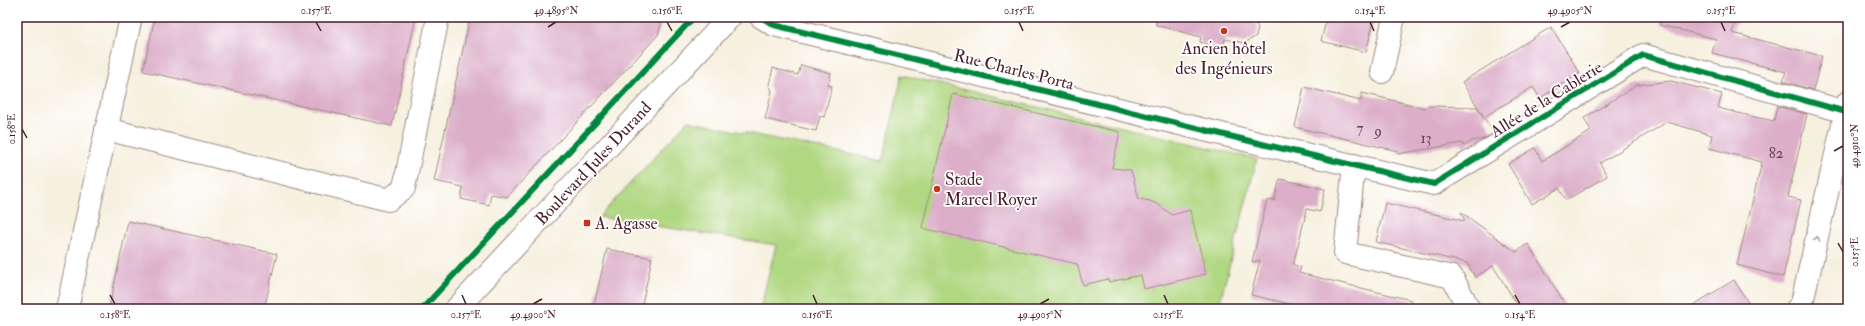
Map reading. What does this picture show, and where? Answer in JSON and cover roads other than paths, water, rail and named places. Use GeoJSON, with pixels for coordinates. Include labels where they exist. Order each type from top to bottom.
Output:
{"type":"FeatureCollection","features":[{"type":"Feature","properties":{"kind":"street"},"geometry":{"type":"LineString","coordinates":[[67,309],[130,17]]}},
{"type":"Feature","properties":{"kind":"street"},"geometry":{"type":"LineString","coordinates":[[106,129],[389,200],[404,188],[438,17]]}},
{"type":"Feature","properties":{"kind":"street","name":"Boulevard Jules Durand"},"geometry":{"type":"LineString","coordinates":[[456,309],[730,17]]}},
{"type":"Feature","properties":{"kind":"street","name":"Rue Charles Porta"},"geometry":{"type":"LineString","coordinates":[[761,17],[774,25],[1262,144]]}},
{"type":"Feature","properties":{"kind":"street"},"geometry":{"type":"LineString","coordinates":[[1382,72],[1394,17]]}},
{"type":"Feature","properties":{"kind":"street","name":"Allée de la Cablerie"},"geometry":{"type":"LineString","coordinates":[[1262,144],[1434,184],[1643,55],[1847,107]]}},
{"type":"Feature","properties":{"kind":"street"},"geometry":{"type":"LineString","coordinates":[[1797,309],[1801,307],[1809,277],[1847,107]]}},
{"type":"Feature","properties":{"kind":"street"},"geometry":{"type":"LineString","coordinates":[[1354,165],[1345,254],[1452,277],[1470,309]]}},
{"type":"Feature","properties":{"kind":"place","name":"Ancien hôtel des Ingénieurs"},"geometry":{"type":"Point","coordinates":[1224,31]}},
{"type":"Feature","properties":{"kind":"place","name":"Stade Marcel Royer"},"geometry":{"type":"Point","coordinates":[937,189]}},
{"type":"Feature","properties":{"kind":"place","name":"A. Agasse"},"geometry":{"type":"Point","coordinates":[587,223]}}]}
